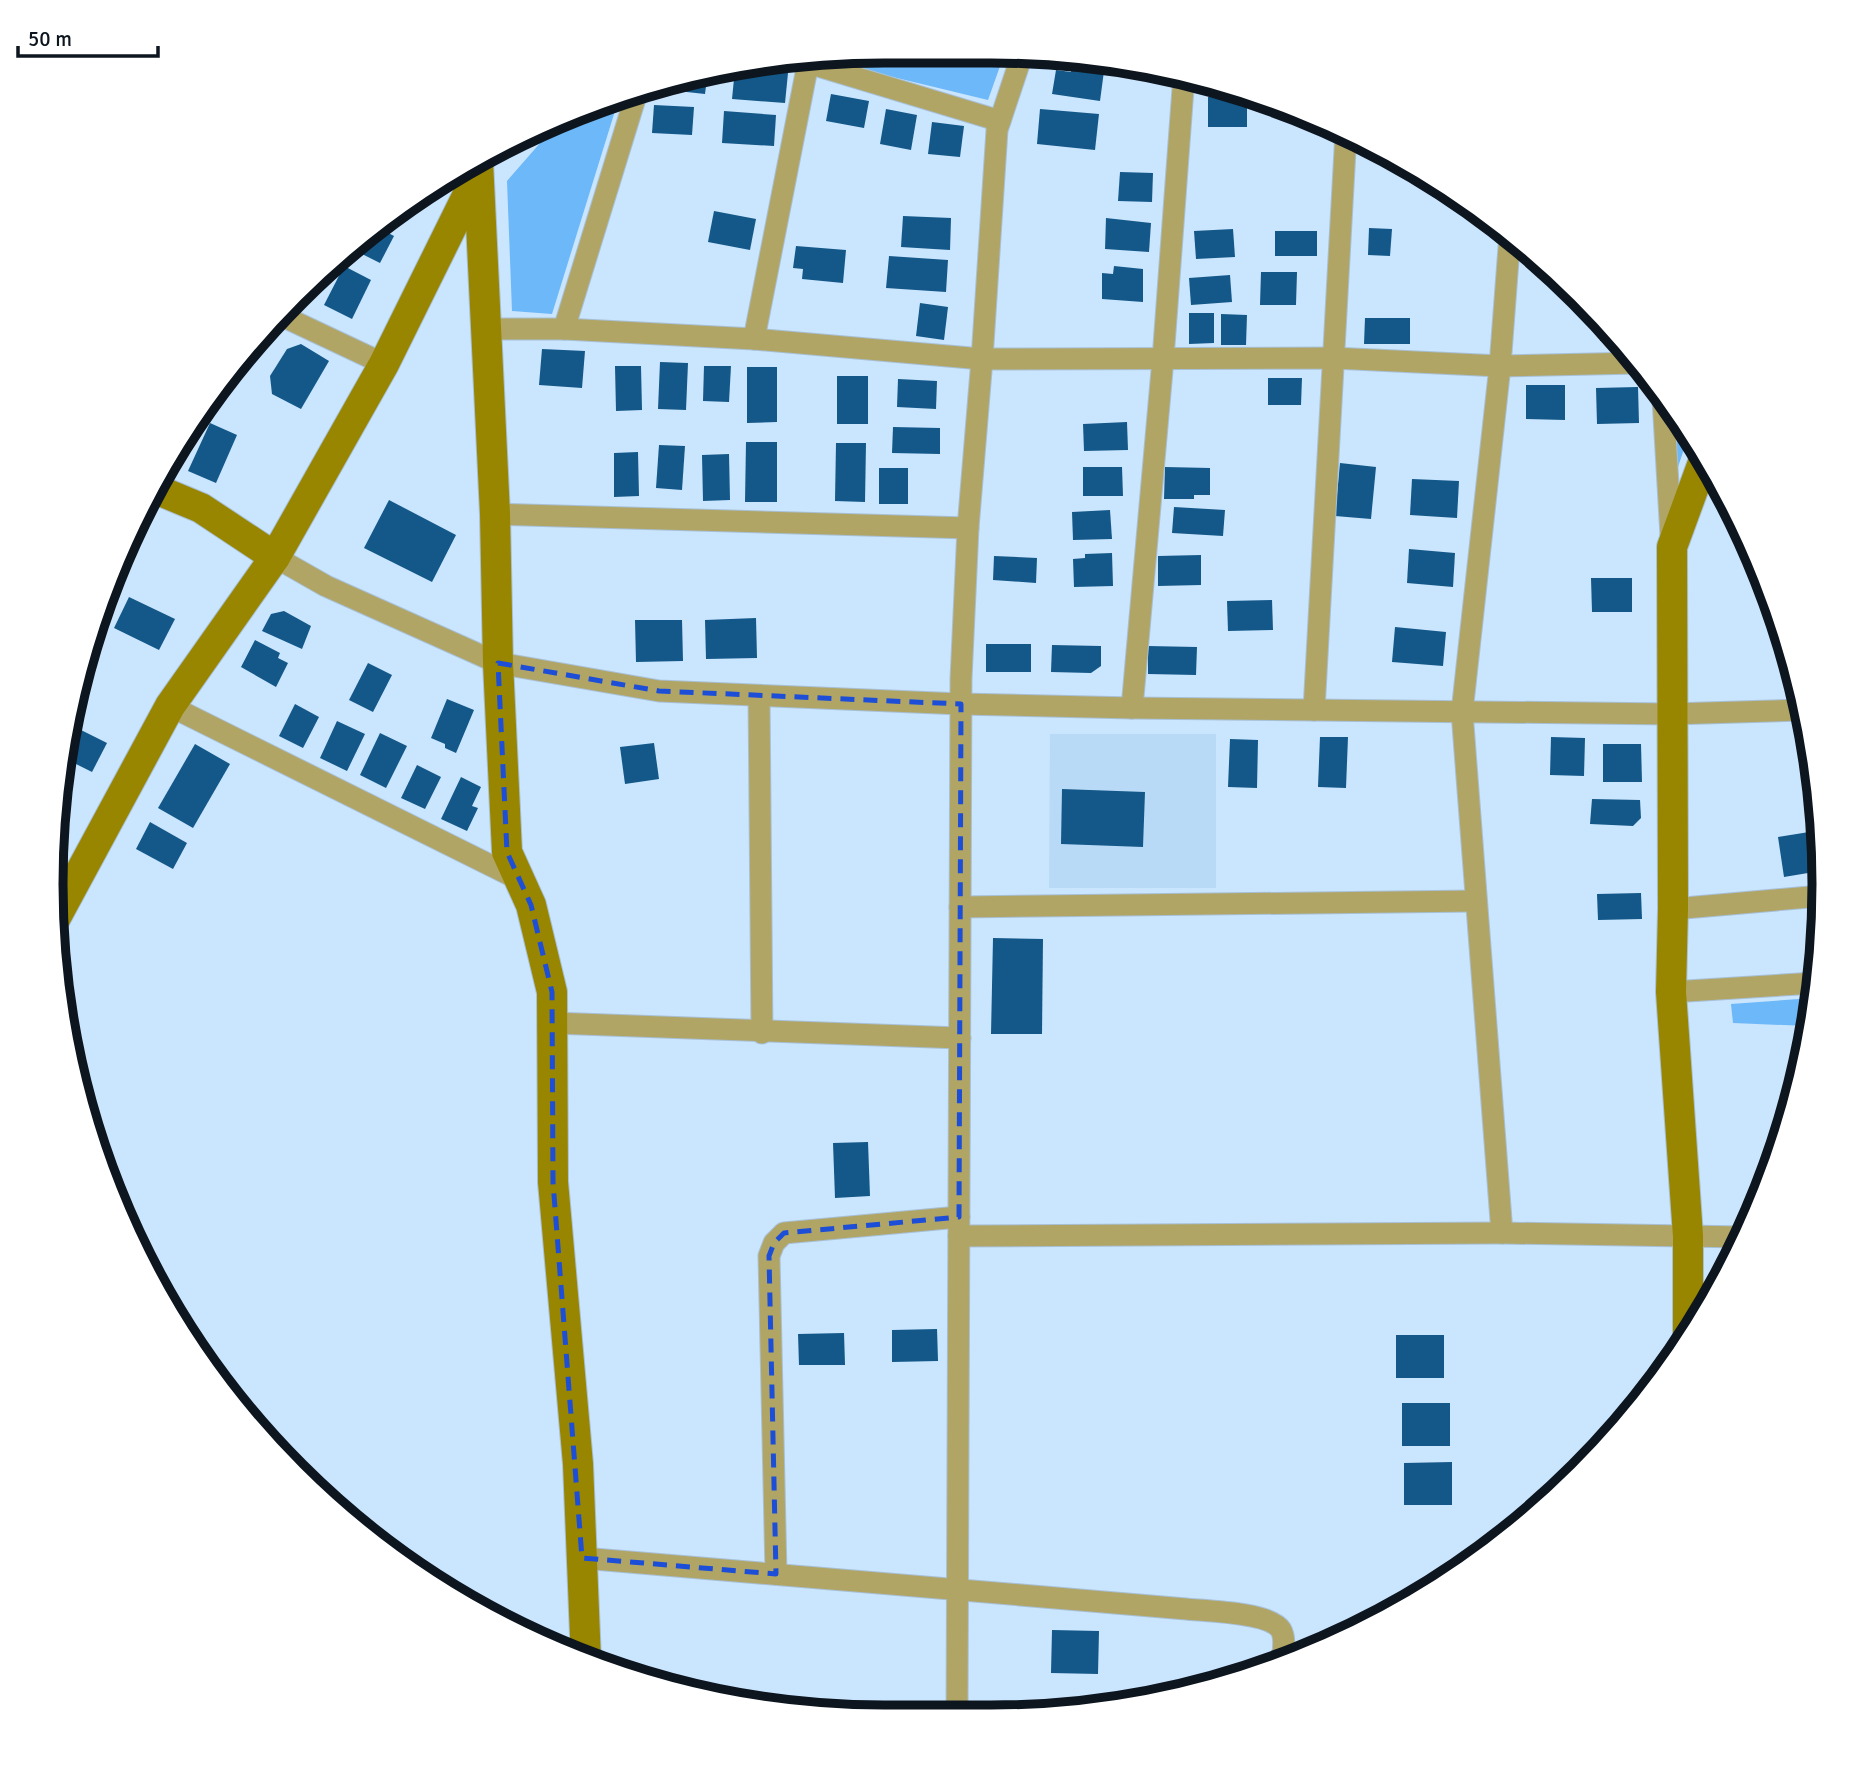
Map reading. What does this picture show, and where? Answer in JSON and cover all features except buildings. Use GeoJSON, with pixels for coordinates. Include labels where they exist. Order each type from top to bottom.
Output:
{"type":"FeatureCollection","features":[{"type":"Feature","properties":{"kind":"street"},"geometry":{"type":"LineString","coordinates":[[957,1705],[961,704],[968,528],[997,130],[1019,64]]}},
{"type":"Feature","properties":{"kind":"street"},"geometry":{"type":"LineString","coordinates":[[824,66],[1000,121]]}},
{"type":"Feature","properties":{"kind":"street"},"geometry":{"type":"LineString","coordinates":[[754,340],[808,67]]}},
{"type":"Feature","properties":{"kind":"street"},"geometry":{"type":"LineString","coordinates":[[1132,708],[1163,359],[1183,86]]}},
{"type":"Feature","properties":{"kind":"street"},"geometry":{"type":"LineString","coordinates":[[564,329],[634,103]]}},
{"type":"Feature","properties":{"kind":"street"},"geometry":{"type":"LineString","coordinates":[[1314,710],[1345,144]]}},
{"type":"Feature","properties":{"kind":"street"},"geometry":{"type":"LineString","coordinates":[[476,171],[487,329],[507,852],[531,905],[552,992],[553,1182],[570,1361],[586,1649]]}},
{"type":"Feature","properties":{"kind":"street"},"geometry":{"type":"LineString","coordinates":[[64,903],[170,706],[275,557],[384,364],[472,174]]}},
{"type":"Feature","properties":{"kind":"street"},"geometry":{"type":"LineString","coordinates":[[1502,1233],[1462,712],[1500,366],[1509,248]]}},
{"type":"Feature","properties":{"kind":"street"},"geometry":{"type":"LineString","coordinates":[[289,319],[384,364]]}},
{"type":"Feature","properties":{"kind":"street"},"geometry":{"type":"LineString","coordinates":[[487,329],[564,329],[754,340],[982,359],[1332,358],[1500,366],[1625,363]]}},
{"type":"Feature","properties":{"kind":"street"},"geometry":{"type":"LineString","coordinates":[[1664,414],[1672,547],[1671,992],[1688,1236],[1688,1317]]}},
{"type":"Feature","properties":{"kind":"street"},"geometry":{"type":"LineString","coordinates":[[1672,547],[1700,471]]}},
{"type":"Feature","properties":{"kind":"street"},"geometry":{"type":"LineString","coordinates":[[163,492],[201,508],[275,557],[326,586],[498,663],[660,691],[961,704],[1132,708],[1671,714],[1793,710]]}},
{"type":"Feature","properties":{"kind":"street"},"geometry":{"type":"LineString","coordinates":[[495,514],[968,528]]}},
{"type":"Feature","properties":{"kind":"street"},"geometry":{"type":"LineString","coordinates":[[759,696],[762,1032]]}},
{"type":"Feature","properties":{"kind":"street"},"geometry":{"type":"LineString","coordinates":[[170,706],[520,880]]}},
{"type":"Feature","properties":{"kind":"street"},"geometry":{"type":"LineString","coordinates":[[1673,909],[1812,897]]}},
{"type":"Feature","properties":{"kind":"street"},"geometry":{"type":"LineString","coordinates":[[960,907],[1476,901]]}},
{"type":"Feature","properties":{"kind":"street"},"geometry":{"type":"LineString","coordinates":[[1671,992],[1806,984]]}},
{"type":"Feature","properties":{"kind":"street"},"geometry":{"type":"LineString","coordinates":[[553,1023],[960,1038]]}},
{"type":"Feature","properties":{"kind":"street"},"geometry":{"type":"LineString","coordinates":[[776,1574],[769,1256],[774,1243],[784,1233],[959,1227],[1732,1237]]}},
{"type":"Feature","properties":{"kind":"street"},"geometry":{"type":"LineString","coordinates":[[582,1558],[1266,1618],[1280,1629],[1283,1651]]}},
{"type":"Feature","properties":{"kind":"highlighted area"},"geometry":{"type":"Polygon","coordinates":[[[498,663],[659,691],[961,704],[959,1217],[784,1233],[774,1243],[769,1256],[776,1574],[582,1558],[553,1182],[552,992],[531,905],[507,852],[498,663]]]}},
{"type":"Feature","properties":{"kind":"shaded area"},"geometry":{"type":"Polygon","coordinates":[[[1001,63],[988,100],[842,65],[1001,63]]]}},
{"type":"Feature","properties":{"kind":"shaded area"},"geometry":{"type":"Polygon","coordinates":[[[616,109],[552,314],[512,311],[507,181],[543,138],[570,125],[616,109]]]}},
{"type":"Feature","properties":{"kind":"shaded area"},"geometry":{"type":"Polygon","coordinates":[[[1674,428],[1685,446],[1673,482],[1674,428]]]}},
{"type":"Feature","properties":{"kind":"shaded area"},"geometry":{"type":"Polygon","coordinates":[[[1050,734],[1216,734],[1216,888],[1049,888],[1050,734]]]}},
{"type":"Feature","properties":{"kind":"shaded area"},"geometry":{"type":"Polygon","coordinates":[[[1804,999],[1799,1026],[1733,1023],[1731,1004],[1804,999]]]}}]}
